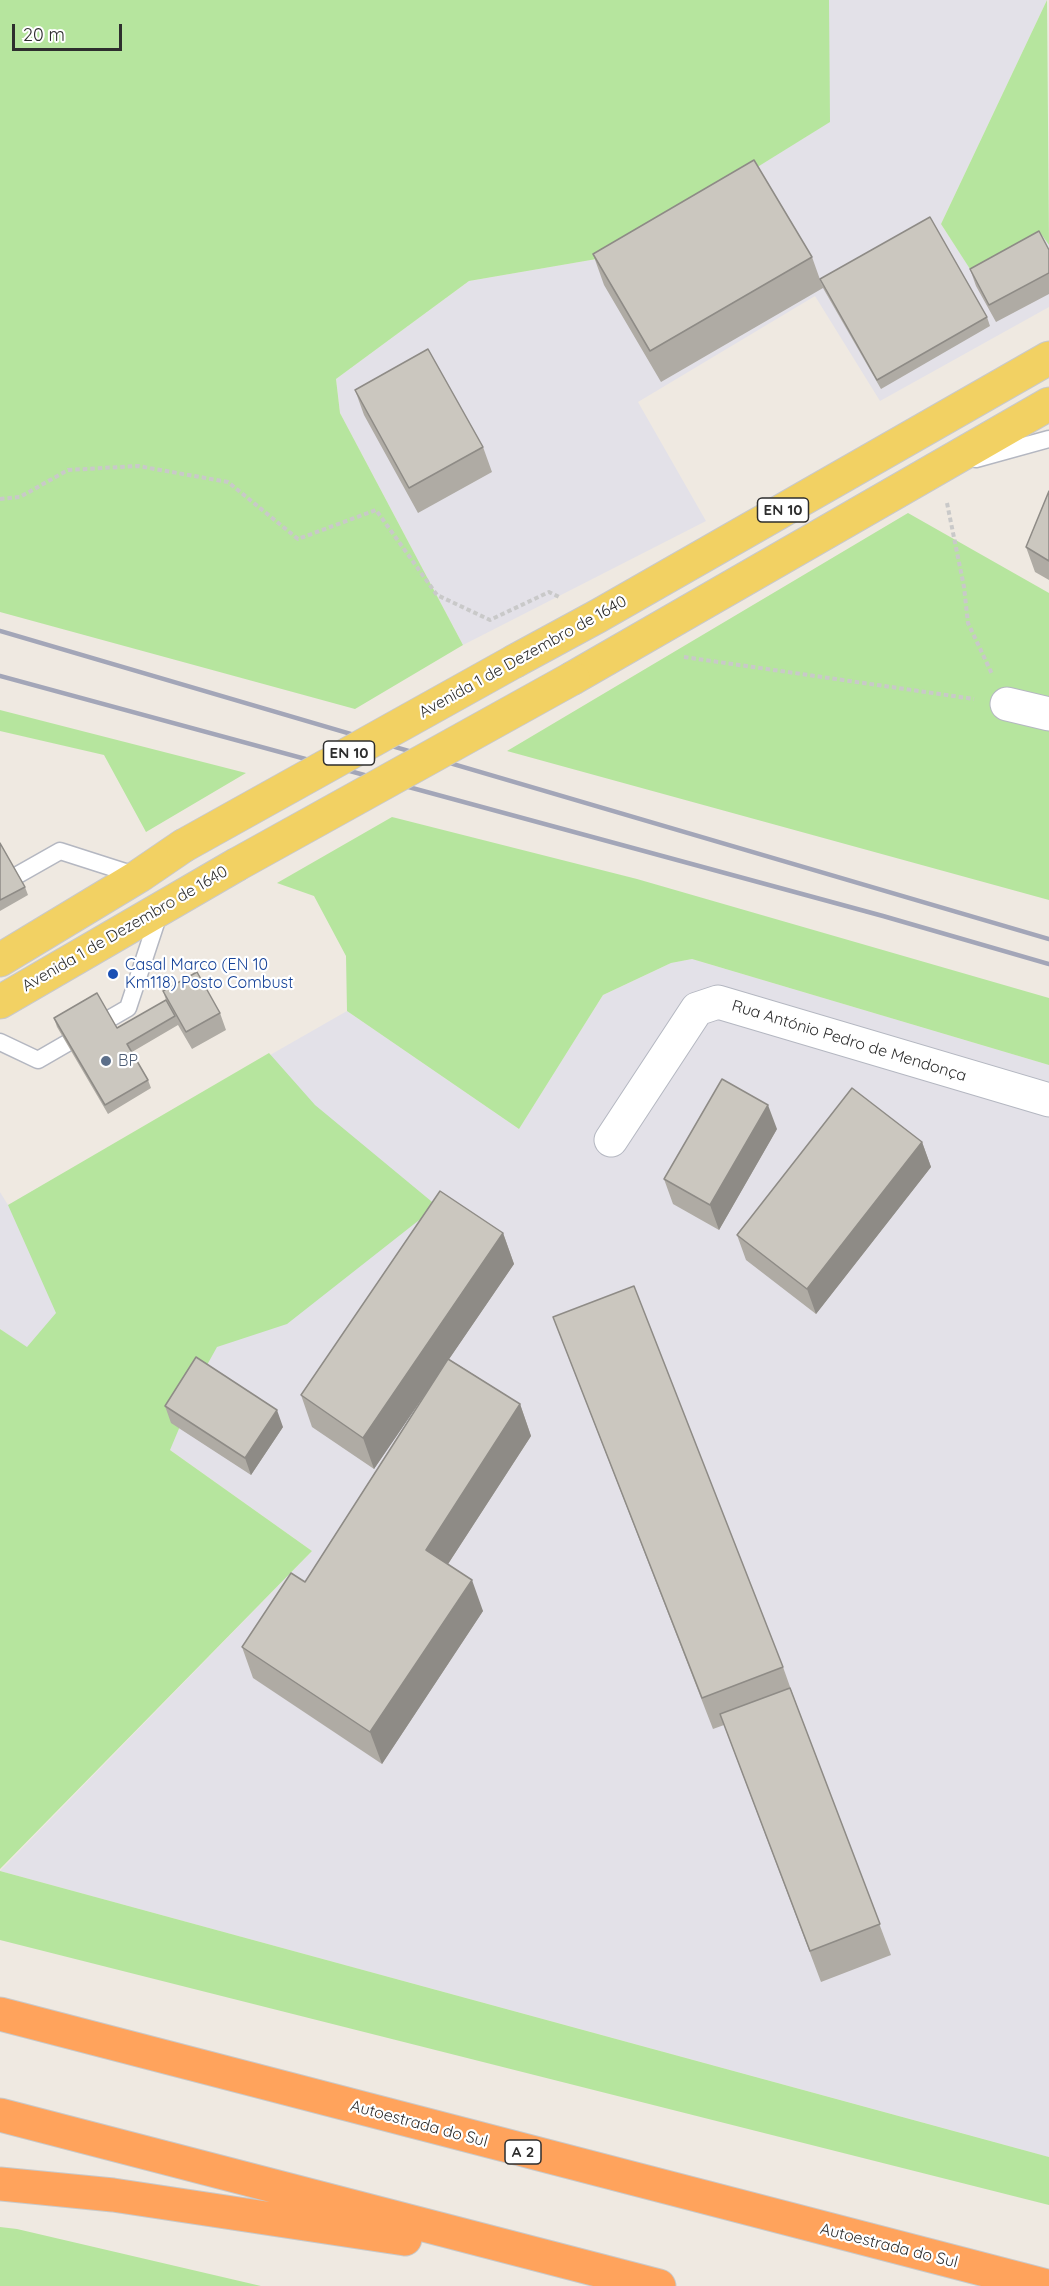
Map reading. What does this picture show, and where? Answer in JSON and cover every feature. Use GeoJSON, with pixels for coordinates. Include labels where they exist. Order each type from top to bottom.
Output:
{"type":"FeatureCollection","features":[{"type":"Feature","properties":{"kind":"highway","name":"Autoestrada do Sul"},"geometry":{"type":"LineString","coordinates":[[0,2014],[1047,2286]]}},
{"type":"Feature","properties":{"kind":"highway"},"geometry":{"type":"LineString","coordinates":[[0,2115],[659,2286]]}},
{"type":"Feature","properties":{"kind":"highway"},"geometry":{"type":"LineString","coordinates":[[0,2184],[113,2195],[575,2265]]}},
{"type":"Feature","properties":{"kind":"main road","name":"Avenida 1 de Dezembro de 1640"},"geometry":{"type":"LineString","coordinates":[[0,960],[139,876],[183,846],[598,616],[1049,358]]}},
{"type":"Feature","properties":{"kind":"main road","name":"Avenida 1 de Dezembro de 1640"},"geometry":{"type":"LineString","coordinates":[[0,1002],[236,865],[644,638],[1049,405]]}},
{"type":"Feature","properties":{"kind":"street"},"geometry":{"type":"LineString","coordinates":[[1007,704],[1049,714]]}},
{"type":"Feature","properties":{"kind":"street","name":"Rua António Pedro de Mendonça"},"geometry":{"type":"LineString","coordinates":[[611,1140],[698,1009],[718,1002],[1049,1100]]}},
{"type":"Feature","properties":{"kind":"lane","name":"Avenida 1 de Dezembro de 1640"},"geometry":{"type":"LineString","coordinates":[[940,467],[1049,439]]}},
{"type":"Feature","properties":{"kind":"lane"},"geometry":{"type":"LineString","coordinates":[[0,885],[60,851],[139,876]]}},
{"type":"Feature","properties":{"kind":"lane"},"geometry":{"type":"LineString","coordinates":[[0,1042],[38,1060],[128,1008],[161,910]]}},
{"type":"Feature","properties":{"kind":"path"},"geometry":{"type":"LineString","coordinates":[[0,499],[20,497],[68,470],[138,466],[228,482],[298,539],[376,510],[437,595],[490,620],[549,592],[598,616]]}},
{"type":"Feature","properties":{"kind":"path"},"geometry":{"type":"LineString","coordinates":[[940,467],[964,587],[968,622],[1007,704]]}},
{"type":"Feature","properties":{"kind":"path"},"geometry":{"type":"LineString","coordinates":[[644,638],[679,656],[1007,704]]}},
{"type":"Feature","properties":{"kind":"shaded area"},"geometry":{"type":"Polygon","coordinates":[[[829,0],[1047,0],[941,224],[970,268],[1040,231],[1049,245],[1049,307],[880,401],[815,296],[638,402],[706,521],[463,645],[340,413],[336,379],[469,281],[614,256],[829,122],[829,0]]]}},
{"type":"Feature","properties":{"kind":"shaded area"},"geometry":{"type":"Polygon","coordinates":[[[692,959],[1049,1065],[1049,2157],[0,1871],[312,1551],[0,1329],[0,1192],[8,1205],[347,1011],[519,1129],[603,995],[671,963],[692,959]]]}},
{"type":"Feature","properties":{"kind":"green space"},"geometry":{"type":"Polygon","coordinates":[[[0,0],[829,0],[830,122],[614,256],[469,281],[336,379],[340,413],[463,645],[355,709],[0,612],[0,0]]]}},
{"type":"Feature","properties":{"kind":"green space"},"geometry":{"type":"Polygon","coordinates":[[[1047,0],[1049,245],[1039,231],[970,269],[941,224],[1047,0]]]}},
{"type":"Feature","properties":{"kind":"green space"},"geometry":{"type":"Polygon","coordinates":[[[908,513],[1049,593],[1049,900],[507,751],[908,513]]]}},
{"type":"Feature","properties":{"kind":"green space"},"geometry":{"type":"Polygon","coordinates":[[[0,710],[246,773],[146,832],[104,755],[0,731],[0,710]]]}},
{"type":"Feature","properties":{"kind":"green space"},"geometry":{"type":"Polygon","coordinates":[[[392,817],[637,879],[1049,998],[1049,1065],[692,959],[671,963],[603,995],[519,1129],[347,1011],[346,956],[314,896],[277,883],[392,817]]]}},
{"type":"Feature","properties":{"kind":"green space"},"geometry":{"type":"Polygon","coordinates":[[[269,1053],[315,1105],[437,1206],[287,1324],[217,1347],[202,1374],[170,1450],[312,1551],[0,1869],[0,1329],[27,1347],[56,1313],[8,1205],[269,1053]]]}},
{"type":"Feature","properties":{"kind":"green space"},"geometry":{"type":"Polygon","coordinates":[[[0,1871],[1049,2157],[1049,2205],[0,1940],[0,1871]]]}},
{"type":"Feature","properties":{"kind":"green space"},"geometry":{"type":"Polygon","coordinates":[[[0,2227],[17,2229],[261,2286],[0,2286],[0,2227]]]}},
{"type":"Feature","properties":{"kind":"building"},"geometry":{"type":"Polygon","coordinates":[[[754,160],[812,257],[650,351],[593,254],[754,160]]]}},
{"type":"Feature","properties":{"kind":"building"},"geometry":{"type":"Polygon","coordinates":[[[930,217],[987,317],[877,380],[820,279],[930,217]]]}},
{"type":"Feature","properties":{"kind":"building"},"geometry":{"type":"Polygon","coordinates":[[[1039,231],[1049,250],[1049,273],[989,305],[970,269],[1039,231]]]}},
{"type":"Feature","properties":{"kind":"building"},"geometry":{"type":"Polygon","coordinates":[[[428,349],[483,447],[409,488],[355,390],[428,349]]]}},
{"type":"Feature","properties":{"kind":"building"},"geometry":{"type":"Polygon","coordinates":[[[1049,491],[1049,561],[1026,547],[1049,491]]]}},
{"type":"Feature","properties":{"kind":"building"},"geometry":{"type":"Polygon","coordinates":[[[0,843],[25,887],[0,900],[0,843]]]}},
{"type":"Feature","properties":{"kind":"building"},"geometry":{"type":"Polygon","coordinates":[[[197,972],[220,1013],[186,1032],[163,991],[197,972]]]}},
{"type":"Feature","properties":{"kind":"building"},"geometry":{"type":"Polygon","coordinates":[[[97,993],[117,1028],[166,1000],[175,1016],[127,1044],[148,1080],[105,1105],[54,1018],[97,993]]]}},
{"type":"Feature","properties":{"kind":"building"},"geometry":{"type":"Polygon","coordinates":[[[722,1079],[768,1105],[710,1205],[664,1179],[722,1079]]]}},
{"type":"Feature","properties":{"kind":"building"},"geometry":{"type":"Polygon","coordinates":[[[852,1088],[922,1142],[807,1289],[737,1235],[852,1088]]]}},
{"type":"Feature","properties":{"kind":"building"},"geometry":{"type":"Polygon","coordinates":[[[440,1191],[503,1233],[363,1438],[301,1395],[440,1191]]]}},
{"type":"Feature","properties":{"kind":"building"},"geometry":{"type":"Polygon","coordinates":[[[634,1286],[783,1667],[702,1698],[553,1317],[634,1286]]]}},
{"type":"Feature","properties":{"kind":"building"},"geometry":{"type":"Polygon","coordinates":[[[196,1357],[277,1410],[245,1458],[165,1406],[196,1357]]]}},
{"type":"Feature","properties":{"kind":"building"},"geometry":{"type":"Polygon","coordinates":[[[448,1359],[520,1404],[426,1550],[472,1580],[370,1732],[242,1647],[291,1573],[305,1582],[448,1359]]]}},
{"type":"Feature","properties":{"kind":"building"},"geometry":{"type":"Polygon","coordinates":[[[790,1688],[880,1924],[810,1951],[720,1714],[790,1688]]]}},
{"type":"Feature","properties":{"kind":"railway"},"geometry":{"type":"LineString","coordinates":[[0,631],[1049,939]]}},
{"type":"Feature","properties":{"kind":"railway"},"geometry":{"type":"LineString","coordinates":[[0,676],[883,916],[1049,964]]}},
{"type":"Feature","properties":{"kind":"place","name":"Casal Marco (EN 10 Km118) Posto Combust"},"geometry":{"type":"Point","coordinates":[113,974]}},
{"type":"Feature","properties":{"kind":"place","name":"BP"},"geometry":{"type":"Point","coordinates":[106,1061]}}]}
